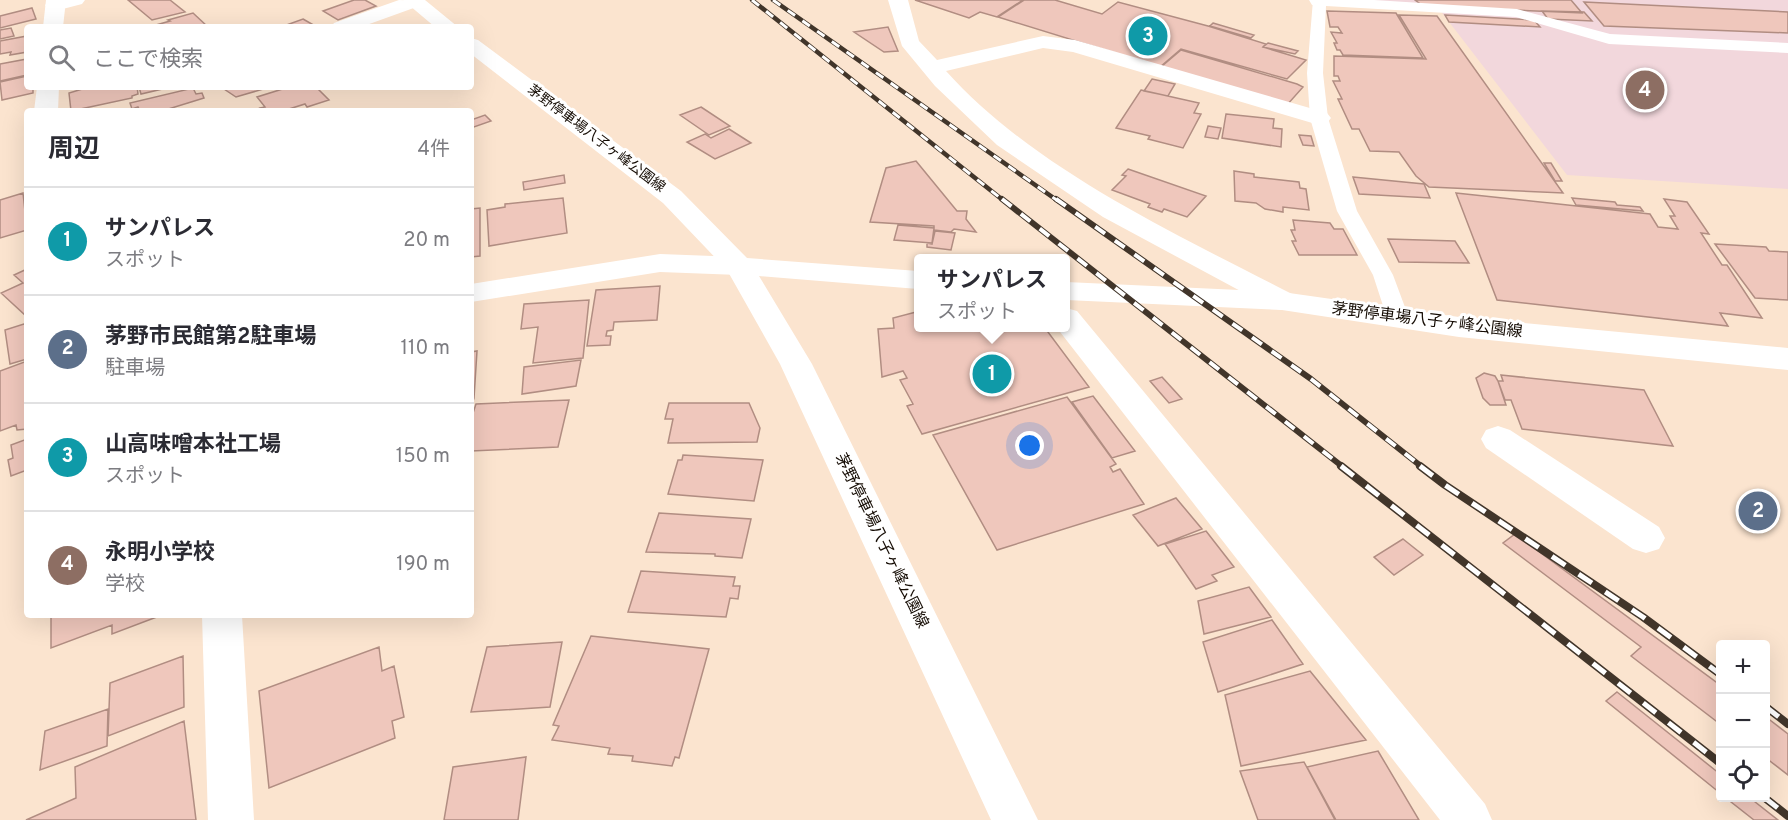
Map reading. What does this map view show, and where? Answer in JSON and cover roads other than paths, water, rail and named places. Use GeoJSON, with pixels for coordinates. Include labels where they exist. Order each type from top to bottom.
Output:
{"type":"FeatureCollection","features":[{"type":"Feature","properties":{"kind":"street"},"geometry":{"type":"LineString","coordinates":[[54,24],[56,3],[75,0]]}},
{"type":"Feature","properties":{"kind":"street"},"geometry":{"type":"LineString","coordinates":[[898,0],[909,42],[943,81],[1016,147],[1112,211],[1282,301]]}},
{"type":"Feature","properties":{"kind":"street"},"geometry":{"type":"LineString","coordinates":[[349,24],[414,1],[444,24]]}},
{"type":"Feature","properties":{"kind":"street"},"geometry":{"type":"LineString","coordinates":[[932,68],[1043,42],[1075,46],[1319,118]]}},
{"type":"Feature","properties":{"kind":"street","name":"茅野停車場八子ヶ峰公園線"},"geometry":{"type":"LineString","coordinates":[[474,46],[672,197],[739,266],[796,364],[1015,820]]}},
{"type":"Feature","properties":{"kind":"street"},"geometry":{"type":"LineString","coordinates":[[46,108],[48,90]]}},
{"type":"Feature","properties":{"kind":"street"},"geometry":{"type":"LineString","coordinates":[[474,293],[660,263],[739,266],[914,280]]}},
{"type":"Feature","properties":{"kind":"street","name":"茅野停車場八子ヶ峰公園線"},"geometry":{"type":"LineString","coordinates":[[1070,291],[1282,301],[1459,327],[1788,359]]}},
{"type":"Feature","properties":{"kind":"street"},"geometry":{"type":"LineString","coordinates":[[1070,324],[1469,820]]}},
{"type":"Feature","properties":{"kind":"street"},"geometry":{"type":"LineString","coordinates":[[1498,439],[1646,538]]}},
{"type":"Feature","properties":{"kind":"street"},"geometry":{"type":"LineString","coordinates":[[222,618],[231,820]]}},
{"type":"Feature","properties":{"kind":"lane"},"geometry":{"type":"LineString","coordinates":[[1398,318],[1383,275],[1347,211],[1319,118],[1315,73],[1319,1],[1517,13],[1539,18],[1569,30],[1609,39],[1788,48]]}},
{"type":"Feature","properties":{"kind":"railway"},"geometry":{"type":"LineString","coordinates":[[752,0],[1004,201]]}},
{"type":"Feature","properties":{"kind":"railway"},"geometry":{"type":"LineString","coordinates":[[773,0],[1058,201]]}},
{"type":"Feature","properties":{"kind":"railway"},"geometry":{"type":"LineString","coordinates":[[1002,199],[1343,467]]}},
{"type":"Feature","properties":{"kind":"railway"},"geometry":{"type":"LineString","coordinates":[[1056,199],[1311,379],[1422,467]]}},
{"type":"Feature","properties":{"kind":"railway"},"geometry":{"type":"LineString","coordinates":[[1341,466],[1716,760]]}},
{"type":"Feature","properties":{"kind":"railway"},"geometry":{"type":"LineString","coordinates":[[1420,466],[1643,617],[1716,671]]}},
{"type":"Feature","properties":{"kind":"railway"},"geometry":{"type":"LineString","coordinates":[[1770,710],[1788,724]]}},
{"type":"Feature","properties":{"kind":"railway"},"geometry":{"type":"LineString","coordinates":[[1770,802],[1788,816]]}},
{"type":"Feature","properties":{"kind":"place","name":"山高味噌本社工場"},"geometry":{"type":"Point","coordinates":[1148,36]}},
{"type":"Feature","properties":{"kind":"place","name":"永明小学校"},"geometry":{"type":"Point","coordinates":[1645,90]}},
{"type":"Feature","properties":{"kind":"place","name":"サンパレス"},"geometry":{"type":"Point","coordinates":[992,374]}},
{"type":"Feature","properties":{"kind":"place","name":"茅野市民館第2駐車場"},"geometry":{"type":"Point","coordinates":[1758,511]}}]}
